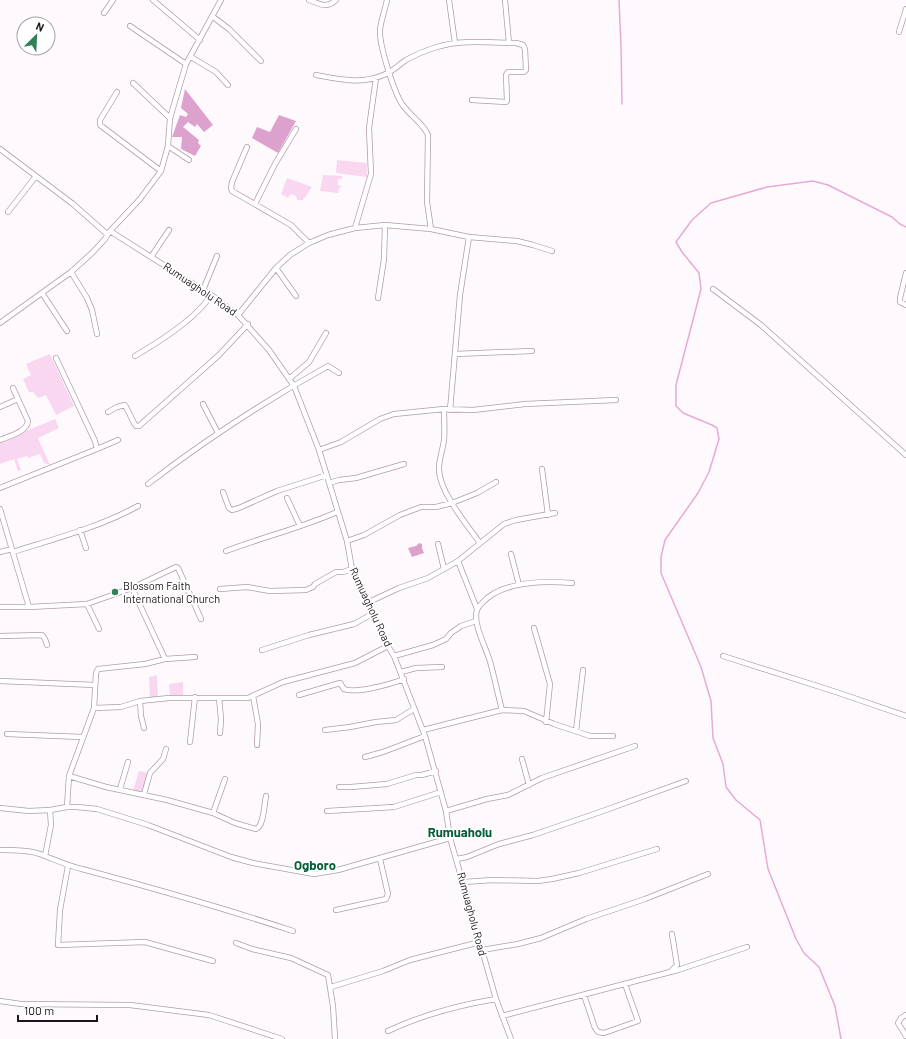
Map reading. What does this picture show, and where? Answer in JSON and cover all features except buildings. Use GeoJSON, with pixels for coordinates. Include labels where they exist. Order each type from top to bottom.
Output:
{"type":"FeatureCollection","features":[{"type":"Feature","properties":{"kind":"street"},"geometry":{"type":"LineString","coordinates":[[104,13],[113,0]]}},
{"type":"Feature","properties":{"kind":"street"},"geometry":{"type":"LineString","coordinates":[[153,0],[200,40]]}},
{"type":"Feature","properties":{"kind":"street"},"geometry":{"type":"LineString","coordinates":[[0,324],[71,272],[92,254],[108,232],[140,199],[161,171],[168,146],[170,118],[186,64],[221,0]]}},
{"type":"Feature","properties":{"kind":"street"},"geometry":{"type":"LineString","coordinates":[[310,0],[325,6],[331,5],[336,0]]}},
{"type":"Feature","properties":{"kind":"street"},"geometry":{"type":"LineString","coordinates":[[387,0],[380,30],[389,72],[401,103],[412,117],[425,128],[428,135],[427,202],[431,229]]}},
{"type":"Feature","properties":{"kind":"street"},"geometry":{"type":"LineString","coordinates":[[449,0],[455,43]]}},
{"type":"Feature","properties":{"kind":"street"},"geometry":{"type":"LineString","coordinates":[[505,0],[509,43]]}},
{"type":"Feature","properties":{"kind":"street"},"geometry":{"type":"LineString","coordinates":[[899,32],[906,9]]}},
{"type":"Feature","properties":{"kind":"street"},"geometry":{"type":"LineString","coordinates":[[212,16],[229,29],[260,61]]}},
{"type":"Feature","properties":{"kind":"street"},"geometry":{"type":"LineString","coordinates":[[130,26],[186,64]]}},
{"type":"Feature","properties":{"kind":"street"},"geometry":{"type":"LineString","coordinates":[[316,75],[347,81],[376,78],[389,72],[406,60],[436,48],[455,43],[509,43],[523,45],[526,70],[524,72],[508,72],[506,75],[507,101],[472,100]]}},
{"type":"Feature","properties":{"kind":"street"},"geometry":{"type":"LineString","coordinates":[[190,57],[216,72],[228,85]]}},
{"type":"Feature","properties":{"kind":"street"},"geometry":{"type":"LineString","coordinates":[[355,228],[371,174],[369,128],[376,78]]}},
{"type":"Feature","properties":{"kind":"street"},"geometry":{"type":"LineString","coordinates":[[133,83],[170,118]]}},
{"type":"Feature","properties":{"kind":"street"},"geometry":{"type":"LineString","coordinates":[[117,92],[100,120],[100,125],[161,171]]}},
{"type":"Feature","properties":{"kind":"street"},"geometry":{"type":"LineString","coordinates":[[255,204],[275,164],[296,129]]}},
{"type":"Feature","properties":{"kind":"street"},"geometry":{"type":"LineString","coordinates":[[168,146],[189,160]]}},
{"type":"Feature","properties":{"kind":"street"},"geometry":{"type":"LineString","coordinates":[[248,147],[231,188],[232,191],[291,224],[309,243]]}},
{"type":"Feature","properties":{"kind":"street","name":"Rumuagholu Road"},"geometry":{"type":"LineString","coordinates":[[0,149],[108,232],[151,257],[238,314],[269,350],[294,386],[327,475],[347,541],[352,569],[372,614],[401,672],[425,736],[446,811],[450,838],[464,882],[496,999],[511,1039]]}},
{"type":"Feature","properties":{"kind":"street"},"geometry":{"type":"LineString","coordinates":[[8,212],[36,176]]}},
{"type":"Feature","properties":{"kind":"street"},"geometry":{"type":"LineString","coordinates":[[378,298],[384,259],[385,225]]}},
{"type":"Feature","properties":{"kind":"street"},"geometry":{"type":"LineString","coordinates":[[238,314],[276,268],[290,255],[309,243],[328,235],[355,228],[385,225],[431,229],[469,236],[517,241],[552,251]]}},
{"type":"Feature","properties":{"kind":"street"},"geometry":{"type":"LineString","coordinates":[[151,257],[169,230]]}},
{"type":"Feature","properties":{"kind":"street"},"geometry":{"type":"LineString","coordinates":[[469,236],[460,295],[455,354],[444,441],[439,467],[441,479],[452,503],[462,520],[480,543]]}},
{"type":"Feature","properties":{"kind":"street"},"geometry":{"type":"LineString","coordinates":[[203,290],[217,256]]}},
{"type":"Feature","properties":{"kind":"street"},"geometry":{"type":"LineString","coordinates":[[276,268],[296,296]]}},
{"type":"Feature","properties":{"kind":"street"},"geometry":{"type":"LineString","coordinates":[[71,272],[87,298],[92,310],[97,334]]}},
{"type":"Feature","properties":{"kind":"street"},"geometry":{"type":"LineString","coordinates":[[906,272],[900,302],[906,305]]}},
{"type":"Feature","properties":{"kind":"street"},"geometry":{"type":"LineString","coordinates":[[713,289],[761,325],[906,455]]}},
{"type":"Feature","properties":{"kind":"street"},"geometry":{"type":"LineString","coordinates":[[42,293],[55,310],[67,331]]}},
{"type":"Feature","properties":{"kind":"street"},"geometry":{"type":"LineString","coordinates":[[135,356],[168,335],[197,313],[211,295]]}},
{"type":"Feature","properties":{"kind":"street"},"geometry":{"type":"LineString","coordinates":[[108,412],[125,405],[134,423],[136,426],[139,426],[219,355],[248,324]]}},
{"type":"Feature","properties":{"kind":"street"},"geometry":{"type":"LineString","coordinates":[[289,379],[309,362],[326,333]]}},
{"type":"Feature","properties":{"kind":"street"},"geometry":{"type":"LineString","coordinates":[[455,354],[532,351]]}},
{"type":"Feature","properties":{"kind":"street"},"geometry":{"type":"LineString","coordinates":[[56,358],[95,441],[97,449]]}},
{"type":"Feature","properties":{"kind":"street"},"geometry":{"type":"LineString","coordinates":[[148,484],[196,447],[264,403],[328,366],[339,373]]}},
{"type":"Feature","properties":{"kind":"street"},"geometry":{"type":"LineString","coordinates":[[0,440],[24,429],[28,425],[28,421],[13,388]]}},
{"type":"Feature","properties":{"kind":"street"},"geometry":{"type":"LineString","coordinates":[[0,407],[18,399]]}},
{"type":"Feature","properties":{"kind":"street"},"geometry":{"type":"LineString","coordinates":[[319,450],[341,442],[380,419],[394,414],[447,409],[473,410],[526,404],[616,400]]}},
{"type":"Feature","properties":{"kind":"street"},"geometry":{"type":"LineString","coordinates":[[203,404],[218,433]]}},
{"type":"Feature","properties":{"kind":"street"},"geometry":{"type":"LineString","coordinates":[[0,488],[118,440]]}},
{"type":"Feature","properties":{"kind":"street"},"geometry":{"type":"LineString","coordinates":[[329,483],[356,478],[404,464]]}},
{"type":"Feature","properties":{"kind":"street"},"geometry":{"type":"LineString","coordinates":[[542,469],[548,515]]}},
{"type":"Feature","properties":{"kind":"street"},"geometry":{"type":"LineString","coordinates":[[223,492],[229,508],[232,510],[240,508],[277,491],[327,475]]}},
{"type":"Feature","properties":{"kind":"street"},"geometry":{"type":"LineString","coordinates":[[347,541],[364,535],[400,515],[421,507],[436,507],[452,503],[477,493],[496,482]]}},
{"type":"Feature","properties":{"kind":"street"},"geometry":{"type":"LineString","coordinates":[[287,498],[300,526]]}},
{"type":"Feature","properties":{"kind":"street"},"geometry":{"type":"LineString","coordinates":[[0,552],[12,550],[80,530],[128,512],[138,506]]}},
{"type":"Feature","properties":{"kind":"street"},"geometry":{"type":"LineString","coordinates":[[0,509],[29,607]]}},
{"type":"Feature","properties":{"kind":"street"},"geometry":{"type":"LineString","coordinates":[[226,551],[337,512]]}},
{"type":"Feature","properties":{"kind":"street"},"geometry":{"type":"LineString","coordinates":[[367,603],[399,588],[428,578],[458,561],[469,554],[504,524],[516,520],[555,513]]}},
{"type":"Feature","properties":{"kind":"street"},"geometry":{"type":"LineString","coordinates":[[80,530],[86,548]]}},
{"type":"Feature","properties":{"kind":"street"},"geometry":{"type":"LineString","coordinates":[[438,544],[444,569]]}},
{"type":"Feature","properties":{"kind":"street"},"geometry":{"type":"LineString","coordinates":[[511,554],[519,585]]}},
{"type":"Feature","properties":{"kind":"street"},"geometry":{"type":"LineString","coordinates":[[458,561],[477,609],[476,621],[491,664],[502,710]]}},
{"type":"Feature","properties":{"kind":"street"},"geometry":{"type":"LineString","coordinates":[[0,607],[87,604],[132,588],[176,567],[178,568],[201,618]]}},
{"type":"Feature","properties":{"kind":"street"},"geometry":{"type":"LineString","coordinates":[[220,589],[247,587],[270,591],[306,590],[336,572],[343,572],[352,569]]}},
{"type":"Feature","properties":{"kind":"street"},"geometry":{"type":"LineString","coordinates":[[477,609],[490,596],[506,588],[519,585],[543,583],[572,583]]}},
{"type":"Feature","properties":{"kind":"street"},"geometry":{"type":"LineString","coordinates":[[132,588],[165,659]]}},
{"type":"Feature","properties":{"kind":"street"},"geometry":{"type":"LineString","coordinates":[[87,604],[99,629]]}},
{"type":"Feature","properties":{"kind":"street"},"geometry":{"type":"LineString","coordinates":[[262,650],[309,635],[354,624],[372,614]]}},
{"type":"Feature","properties":{"kind":"street"},"geometry":{"type":"LineString","coordinates":[[394,656],[433,645],[446,639],[451,633],[461,626],[476,621]]}},
{"type":"Feature","properties":{"kind":"street"},"geometry":{"type":"LineString","coordinates":[[534,628],[550,684],[546,722]]}},
{"type":"Feature","properties":{"kind":"street"},"geometry":{"type":"LineString","coordinates":[[0,636],[42,635],[47,645]]}},
{"type":"Feature","properties":{"kind":"street"},"geometry":{"type":"LineString","coordinates":[[94,708],[121,707],[140,701],[169,698],[248,698],[283,682],[355,663],[388,646]]}},
{"type":"Feature","properties":{"kind":"street"},"geometry":{"type":"LineString","coordinates":[[723,656],[906,716]]}},
{"type":"Feature","properties":{"kind":"street"},"geometry":{"type":"LineString","coordinates":[[67,806],[68,776],[94,708],[96,672],[98,669],[145,664],[165,659],[195,657]]}},
{"type":"Feature","properties":{"kind":"street"},"geometry":{"type":"LineString","coordinates":[[401,672],[416,668],[442,667]]}},
{"type":"Feature","properties":{"kind":"street"},"geometry":{"type":"LineString","coordinates":[[576,731],[583,670]]}},
{"type":"Feature","properties":{"kind":"street"},"geometry":{"type":"LineString","coordinates":[[299,695],[340,683],[344,689],[351,690],[369,688],[404,679]]}},
{"type":"Feature","properties":{"kind":"street"},"geometry":{"type":"LineString","coordinates":[[0,681],[95,685]]}},
{"type":"Feature","properties":{"kind":"street"},"geometry":{"type":"LineString","coordinates":[[253,696],[258,724],[257,745]]}},
{"type":"Feature","properties":{"kind":"street"},"geometry":{"type":"LineString","coordinates":[[190,742],[195,697]]}},
{"type":"Feature","properties":{"kind":"street"},"geometry":{"type":"LineString","coordinates":[[219,698],[221,719],[220,733]]}},
{"type":"Feature","properties":{"kind":"street"},"geometry":{"type":"LineString","coordinates":[[140,701],[141,716],[144,728]]}},
{"type":"Feature","properties":{"kind":"street"},"geometry":{"type":"LineString","coordinates":[[325,730],[396,720],[414,709]]}},
{"type":"Feature","properties":{"kind":"street"},"geometry":{"type":"LineString","coordinates":[[423,730],[502,710],[524,711],[546,722],[590,736],[612,736]]}},
{"type":"Feature","properties":{"kind":"street"},"geometry":{"type":"LineString","coordinates":[[7,734],[82,737]]}},
{"type":"Feature","properties":{"kind":"street"},"geometry":{"type":"LineString","coordinates":[[365,757],[383,752],[425,736]]}},
{"type":"Feature","properties":{"kind":"street"},"geometry":{"type":"LineString","coordinates":[[446,811],[487,799],[508,795],[542,778],[635,746]]}},
{"type":"Feature","properties":{"kind":"street"},"geometry":{"type":"LineString","coordinates":[[144,794],[150,773],[163,758],[166,749]]}},
{"type":"Feature","properties":{"kind":"street"},"geometry":{"type":"LineString","coordinates":[[522,759],[529,785]]}},
{"type":"Feature","properties":{"kind":"street"},"geometry":{"type":"LineString","coordinates":[[120,789],[128,762]]}},
{"type":"Feature","properties":{"kind":"street"},"geometry":{"type":"LineString","coordinates":[[339,787],[387,784],[416,775],[436,771]]}},
{"type":"Feature","properties":{"kind":"street"},"geometry":{"type":"LineString","coordinates":[[68,776],[106,787],[144,794],[213,813],[235,823],[258,829],[263,821],[266,796]]}},
{"type":"Feature","properties":{"kind":"street"},"geometry":{"type":"LineString","coordinates":[[213,813],[225,778]]}},
{"type":"Feature","properties":{"kind":"street"},"geometry":{"type":"LineString","coordinates":[[457,859],[467,857],[499,844],[533,835],[686,781]]}},
{"type":"Feature","properties":{"kind":"street"},"geometry":{"type":"LineString","coordinates":[[327,811],[394,807],[441,792]]}},
{"type":"Feature","properties":{"kind":"street"},"geometry":{"type":"LineString","coordinates":[[0,808],[29,811],[50,810],[67,806],[97,809],[148,825],[231,857],[253,863],[314,874],[338,870],[380,859],[450,838]]}},
{"type":"Feature","properties":{"kind":"street"},"geometry":{"type":"LineString","coordinates":[[45,856],[51,825],[50,810]]}},
{"type":"Feature","properties":{"kind":"street"},"geometry":{"type":"LineString","coordinates":[[464,882],[493,880],[538,881],[552,879],[579,873],[657,849]]}},
{"type":"Feature","properties":{"kind":"street"},"geometry":{"type":"LineString","coordinates":[[0,850],[33,853],[45,856],[68,866],[144,885],[293,931]]}},
{"type":"Feature","properties":{"kind":"street"},"geometry":{"type":"LineString","coordinates":[[336,910],[386,899],[388,894],[380,859]]}},
{"type":"Feature","properties":{"kind":"street"},"geometry":{"type":"LineString","coordinates":[[68,866],[60,910],[58,945],[145,942],[213,962]]}},
{"type":"Feature","properties":{"kind":"street"},"geometry":{"type":"LineString","coordinates":[[482,950],[518,944],[540,938],[586,919],[645,899],[708,874]]}},
{"type":"Feature","properties":{"kind":"street"},"geometry":{"type":"LineString","coordinates":[[668,973],[677,965],[672,934]]}},
{"type":"Feature","properties":{"kind":"street"},"geometry":{"type":"LineString","coordinates":[[330,987],[383,971],[410,960],[480,942]]}},
{"type":"Feature","properties":{"kind":"street"},"geometry":{"type":"LineString","coordinates":[[236,943],[252,949],[291,958],[325,972],[329,978],[335,1039]]}},
{"type":"Feature","properties":{"kind":"street"},"geometry":{"type":"LineString","coordinates":[[502,1016],[668,973],[747,946]]}},
{"type":"Feature","properties":{"kind":"street"},"geometry":{"type":"LineString","coordinates":[[584,994],[595,1028],[598,1032],[604,1033],[638,1022],[625,984]]}},
{"type":"Feature","properties":{"kind":"street"},"geometry":{"type":"LineString","coordinates":[[388,1031],[403,1024],[467,1004],[496,999]]}},
{"type":"Feature","properties":{"kind":"street"},"geometry":{"type":"LineString","coordinates":[[0,1001],[21,1004],[130,1005],[209,1015],[282,1039]]}},
{"type":"Feature","properties":{"kind":"street"},"geometry":{"type":"LineString","coordinates":[[906,1015],[901,1018],[898,1024],[906,1036]]}},
{"type":"Feature","properties":{"kind":"shaded area"},"geometry":{"type":"Polygon","coordinates":[[[185,89],[213,125],[204,132],[197,124],[195,127],[188,122],[183,127],[199,140],[198,143],[201,146],[195,156],[181,149],[182,137],[172,137],[180,115],[186,117],[188,114],[181,108],[185,89]]]}},
{"type":"Feature","properties":{"kind":"shaded area"},"geometry":{"type":"Polygon","coordinates":[[[279,115],[296,121],[278,153],[252,138],[257,127],[270,132],[279,115]]]}},
{"type":"Feature","properties":{"kind":"shaded area"},"geometry":{"type":"Polygon","coordinates":[[[337,160],[367,163],[367,177],[336,173],[337,160]]]}},
{"type":"Feature","properties":{"kind":"shaded area"},"geometry":{"type":"Polygon","coordinates":[[[323,175],[343,176],[341,179],[338,179],[338,185],[341,187],[339,188],[338,193],[320,191],[323,175]]]}},
{"type":"Feature","properties":{"kind":"shaded area"},"geometry":{"type":"Polygon","coordinates":[[[287,178],[312,187],[303,200],[297,200],[296,196],[291,194],[288,198],[281,194],[287,178]]]}},
{"type":"Feature","properties":{"kind":"shaded area"},"geometry":{"type":"Polygon","coordinates":[[[50,354],[74,406],[56,415],[46,395],[38,398],[33,392],[29,392],[23,379],[31,375],[26,364],[50,354]]]}},
{"type":"Feature","properties":{"kind":"shaded area"},"geometry":{"type":"Polygon","coordinates":[[[55,419],[59,428],[38,438],[50,465],[44,463],[40,454],[28,458],[27,456],[17,459],[21,470],[18,471],[14,459],[0,464],[0,442],[55,419]]]}},
{"type":"Feature","properties":{"kind":"shaded area"},"geometry":{"type":"Polygon","coordinates":[[[419,543],[422,544],[424,553],[412,557],[408,548],[416,546],[419,543]]]}},
{"type":"Feature","properties":{"kind":"shaded area"},"geometry":{"type":"Polygon","coordinates":[[[157,675],[158,699],[150,698],[149,677],[157,675]]]}},
{"type":"Feature","properties":{"kind":"shaded area"},"geometry":{"type":"Polygon","coordinates":[[[183,682],[183,697],[170,697],[169,684],[183,682]]]}},
{"type":"Feature","properties":{"kind":"shaded area"},"geometry":{"type":"Polygon","coordinates":[[[139,771],[148,773],[142,792],[133,791],[139,771]]]}},
{"type":"Feature","properties":{"kind":"waterway"},"geometry":{"type":"LineString","coordinates":[[619,0],[622,104]]}},
{"type":"Feature","properties":{"kind":"waterway"},"geometry":{"type":"LineString","coordinates":[[841,1039],[835,1006],[819,967],[804,953],[796,939],[768,869],[760,820],[736,800],[726,787],[723,764],[713,738],[711,701],[701,667],[661,573],[661,557],[665,540],[698,493],[709,472],[719,439],[717,428],[683,413],[676,406],[676,385],[701,289],[699,273],[676,242],[692,220],[711,203],[767,187],[813,181],[828,185],[892,217],[906,227]]}},
{"type":"Feature","properties":{"kind":"place","name":"Blossom Faith International Church"},"geometry":{"type":"Point","coordinates":[115,592]}},
{"type":"Feature","properties":{"kind":"district","name":"Rumuaholu"},"geometry":{"type":"Point","coordinates":[460,832]}},
{"type":"Feature","properties":{"kind":"district","name":"Ogboro"},"geometry":{"type":"Point","coordinates":[315,865]}}]}
